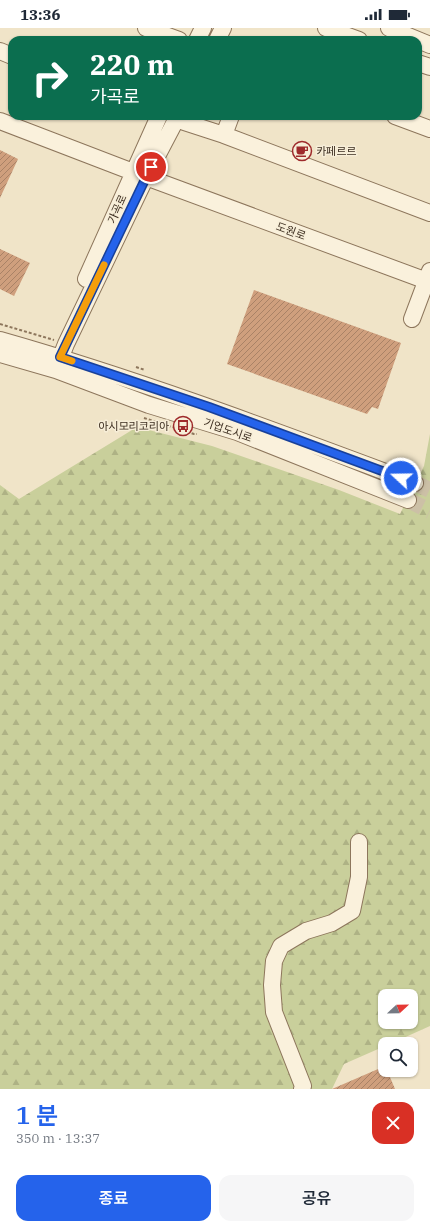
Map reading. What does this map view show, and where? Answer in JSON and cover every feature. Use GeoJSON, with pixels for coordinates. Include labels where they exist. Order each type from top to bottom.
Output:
{"type":"FeatureCollection","features":[{"type":"Feature","properties":{"kind":"street"},"geometry":{"type":"LineString","coordinates":[[145,28],[168,36]]}},
{"type":"Feature","properties":{"kind":"street"},"geometry":{"type":"LineString","coordinates":[[326,28],[348,36]]}},
{"type":"Feature","properties":{"kind":"street"},"geometry":{"type":"LineString","coordinates":[[389,28],[408,36]]}},
{"type":"Feature","properties":{"kind":"street","name":"가곡로"},"geometry":{"type":"LineString","coordinates":[[54,362],[140,175],[158,120]]}},
{"type":"Feature","properties":{"kind":"street","name":"가곡로"},"geometry":{"type":"LineString","coordinates":[[140,175],[180,120]]}},
{"type":"Feature","properties":{"kind":"street"},"geometry":{"type":"LineString","coordinates":[[184,120],[430,213]]}},
{"type":"Feature","properties":{"kind":"street"},"geometry":{"type":"LineString","coordinates":[[224,135],[230,120]]}},
{"type":"Feature","properties":{"kind":"street"},"geometry":{"type":"LineString","coordinates":[[406,120],[430,129]]}},
{"type":"Feature","properties":{"kind":"street","name":"도원로"},"geometry":{"type":"LineString","coordinates":[[0,121],[140,175],[428,276]]}},
{"type":"Feature","properties":{"kind":"street"},"geometry":{"type":"LineString","coordinates":[[412,319],[428,276]]}},
{"type":"Feature","properties":{"kind":"street","name":"기업도시로"},"geometry":{"type":"LineString","coordinates":[[0,340],[54,362],[149,405],[237,432],[408,500]]}},
{"type":"Feature","properties":{"kind":"street","name":"기업도시로"},"geometry":{"type":"LineString","coordinates":[[0,354],[54,362],[209,407],[415,483]]}},
{"type":"Feature","properties":{"kind":"street"},"geometry":{"type":"LineString","coordinates":[[302,1089],[303,1086],[291,1053],[274,1012],[272,985],[274,961],[282,946],[306,931],[332,923],[352,911],[358,877],[359,842]]}},
{"type":"Feature","properties":{"kind":"path"},"geometry":{"type":"LineString","coordinates":[[0,324],[44,337]]}},
{"type":"Feature","properties":{"kind":"green space"},"geometry":{"type":"Polygon","coordinates":[[[137,427],[212,446],[339,490],[400,514],[424,466],[430,434],[430,1026],[406,1037],[378,1037],[378,1049],[344,1064],[332,1089],[0,1089],[0,485],[19,499],[137,427]]]}},
{"type":"Feature","properties":{"kind":"building"},"geometry":{"type":"Polygon","coordinates":[[[0,150],[18,159],[0,198],[0,150]]]}},
{"type":"Feature","properties":{"kind":"building"},"geometry":{"type":"Polygon","coordinates":[[[0,249],[30,263],[14,296],[0,289],[0,249]]]}},
{"type":"Feature","properties":{"kind":"building"},"geometry":{"type":"Polygon","coordinates":[[[254,290],[401,343],[378,409],[372,407],[367,414],[227,364],[254,290]]]}},
{"type":"Feature","properties":{"kind":"building"},"geometry":{"type":"Polygon","coordinates":[[[378,1069],[378,1077],[390,1077],[395,1089],[332,1089],[378,1069]]]}},
{"type":"Feature","properties":{"kind":"tunnel"},"geometry":{"type":"LineString","coordinates":[[415,483],[430,490]]}},
{"type":"Feature","properties":{"kind":"tunnel"},"geometry":{"type":"LineString","coordinates":[[408,500],[430,511]]}},
{"type":"Feature","properties":{"kind":"slow traffic"},"geometry":{"type":"LineString","coordinates":[[72,361],[60,357],[104,265]]}},
{"type":"Feature","properties":{"kind":"place","name":"카페르르"},"geometry":{"type":"Point","coordinates":[302,151]}},
{"type":"Feature","properties":{"kind":"place","name":"아시모리코리아"},"geometry":{"type":"Point","coordinates":[183,426]}},
{"type":"Feature","properties":{"kind":"route"},"geometry":{"type":"LineString","coordinates":[[151,167],[60,357],[209,407],[401,478]]}}]}
